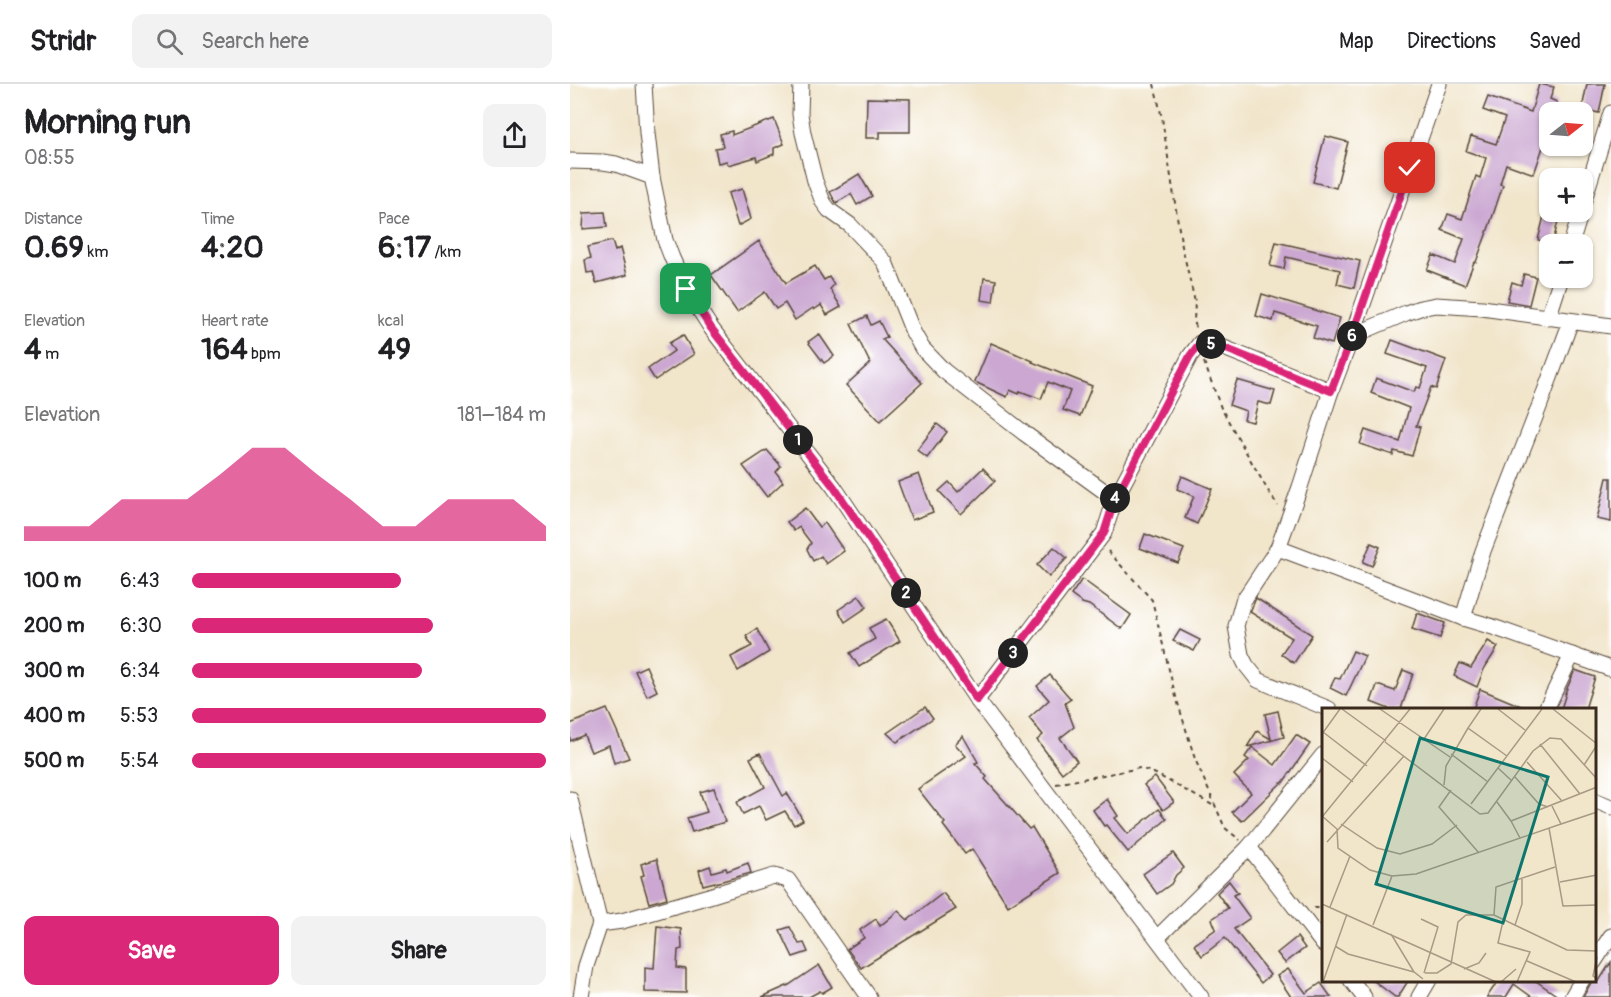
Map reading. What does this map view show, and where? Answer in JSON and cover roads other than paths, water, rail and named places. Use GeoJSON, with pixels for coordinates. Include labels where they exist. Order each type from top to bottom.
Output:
{"type":"FeatureCollection","features":[{"type":"Feature","properties":{"kind":"street"},"geometry":{"type":"LineString","coordinates":[[644,84],[652,177],[664,240],[686,289],[711,328],[834,487],[977,700],[1201,997]]}},
{"type":"Feature","properties":{"kind":"street"},"geometry":{"type":"LineString","coordinates":[[801,84],[800,114],[803,134],[815,182],[823,202],[829,210],[850,225],[885,262],[913,332],[922,348],[944,371],[1115,499]]}},
{"type":"Feature","properties":{"kind":"street"},"geometry":{"type":"LineString","coordinates":[[1327,708],[1258,680],[1240,655],[1236,626],[1243,601],[1278,548],[1439,84]]}},
{"type":"Feature","properties":{"kind":"street"},"geometry":{"type":"LineString","coordinates":[[1593,171],[1611,113]]}},
{"type":"Feature","properties":{"kind":"street"},"geometry":{"type":"LineString","coordinates":[[570,161],[616,164],[652,177]]}},
{"type":"Feature","properties":{"kind":"street"},"geometry":{"type":"LineString","coordinates":[[1548,318],[1558,288]]}},
{"type":"Feature","properties":{"kind":"street"},"geometry":{"type":"LineString","coordinates":[[1352,336],[1413,310],[1436,305],[1482,308],[1611,326]]}},
{"type":"Feature","properties":{"kind":"street"},"geometry":{"type":"LineString","coordinates":[[1463,618],[1483,551],[1571,321]]}},
{"type":"Feature","properties":{"kind":"street"},"geometry":{"type":"LineString","coordinates":[[977,700],[1104,533],[1115,499],[1190,356],[1200,343],[1214,344],[1331,391]]}},
{"type":"Feature","properties":{"kind":"street"},"geometry":{"type":"LineString","coordinates":[[1278,548],[1463,618],[1611,669]]}},
{"type":"Feature","properties":{"kind":"street"},"geometry":{"type":"LineString","coordinates":[[1546,708],[1572,656]]}},
{"type":"Feature","properties":{"kind":"street"},"geometry":{"type":"LineString","coordinates":[[1157,938],[1249,847],[1322,756]]}},
{"type":"Feature","properties":{"kind":"street"},"geometry":{"type":"LineString","coordinates":[[570,799],[600,924],[577,995]]}},
{"type":"Feature","properties":{"kind":"street"},"geometry":{"type":"LineString","coordinates":[[1596,801],[1611,807]]}},
{"type":"Feature","properties":{"kind":"street"},"geometry":{"type":"LineString","coordinates":[[1249,847],[1322,943]]}},
{"type":"Feature","properties":{"kind":"street"},"geometry":{"type":"LineString","coordinates":[[600,924],[622,921],[779,876],[788,880],[869,997]]}},
{"type":"Feature","properties":{"kind":"street"},"geometry":{"type":"LineString","coordinates":[[1596,959],[1611,936]]}},
{"type":"Feature","properties":{"kind":"street"},"geometry":{"type":"LineString","coordinates":[[1352,982],[1364,997]]}},
{"type":"Feature","properties":{"kind":"street"},"geometry":{"type":"LineString","coordinates":[[1419,997],[1429,982]]}},
{"type":"Feature","properties":{"kind":"street"},"geometry":{"type":"LineString","coordinates":[[1572,997],[1581,982]]}}]}
